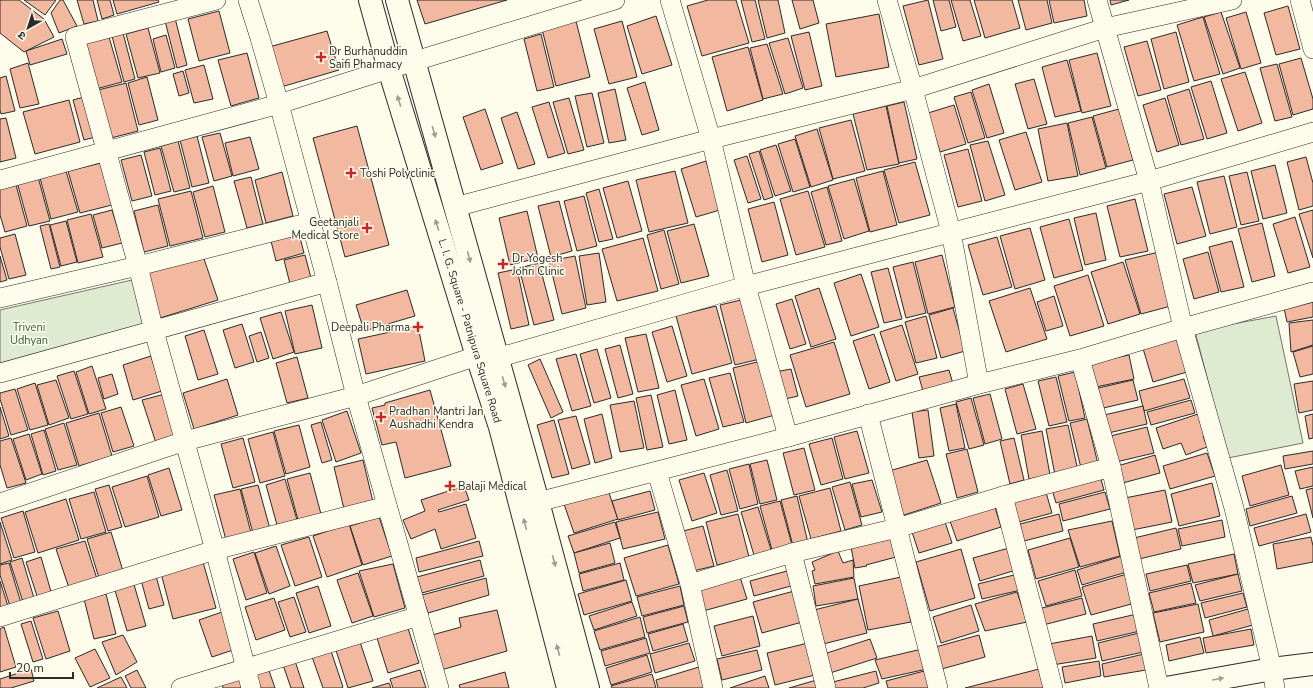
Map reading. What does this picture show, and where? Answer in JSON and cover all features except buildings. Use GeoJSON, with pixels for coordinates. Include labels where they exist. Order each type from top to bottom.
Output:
{"type":"FeatureCollection","features":[{"type":"Feature","properties":{"kind":"main road","name":"L. I. G. Square - Patnipura Square Road"},"geometry":{"type":"LineString","coordinates":[[370,0],[389,69],[538,502],[588,688]]}},
{"type":"Feature","properties":{"kind":"main road","name":"L. I. G. Square - Patnipura Square Road"},"geometry":{"type":"LineString","coordinates":[[397,0],[455,207],[487,357],[500,427],[568,688]]}},
{"type":"Feature","properties":{"kind":"main road"},"geometry":{"type":"LineString","coordinates":[[1166,688],[1273,679],[1313,664]]}},
{"type":"Feature","properties":{"kind":"street"},"geometry":{"type":"LineString","coordinates":[[216,0],[75,37],[215,550],[251,688]]}},
{"type":"Feature","properties":{"kind":"street"},"geometry":{"type":"LineString","coordinates":[[248,0],[279,104],[356,396],[439,688]]}},
{"type":"Feature","properties":{"kind":"street"},"geometry":{"type":"LineString","coordinates":[[0,180],[279,104],[414,61],[616,0]]}},
{"type":"Feature","properties":{"kind":"street"},"geometry":{"type":"LineString","coordinates":[[670,0],[711,139],[746,286],[788,437]]}},
{"type":"Feature","properties":{"kind":"street"},"geometry":{"type":"LineString","coordinates":[[887,0],[913,89],[951,232],[979,384]]}},
{"type":"Feature","properties":{"kind":"street"},"geometry":{"type":"LineString","coordinates":[[1097,0],[1149,181],[1183,328],[1234,508],[1273,679]]}},
{"type":"Feature","properties":{"kind":"street"},"geometry":{"type":"LineString","coordinates":[[455,207],[711,139],[913,89],[1104,28],[1232,0]]}},
{"type":"Feature","properties":{"kind":"street"},"geometry":{"type":"LineString","coordinates":[[1300,0],[1313,49]]}},
{"type":"Feature","properties":{"kind":"street"},"geometry":{"type":"LineString","coordinates":[[0,503],[185,441],[356,396],[487,357],[746,286],[1149,181],[1313,132]]}},
{"type":"Feature","properties":{"kind":"street"},"geometry":{"type":"LineString","coordinates":[[0,298],[138,266],[311,222]]}},
{"type":"Feature","properties":{"kind":"street"},"geometry":{"type":"LineString","coordinates":[[0,373],[327,282]]}},
{"type":"Feature","properties":{"kind":"street"},"geometry":{"type":"LineString","coordinates":[[538,502],[788,437],[979,384],[1080,359],[1183,328],[1313,292]]}},
{"type":"Feature","properties":{"kind":"street"},"geometry":{"type":"LineString","coordinates":[[1080,359],[1111,467],[1159,688]]}},
{"type":"Feature","properties":{"kind":"street"},"geometry":{"type":"LineString","coordinates":[[868,414],[938,688]]}},
{"type":"Feature","properties":{"kind":"street"},"geometry":{"type":"LineString","coordinates":[[690,584],[792,553],[897,528],[1003,496],[1111,467]]}},
{"type":"Feature","properties":{"kind":"street"},"geometry":{"type":"LineString","coordinates":[[657,472],[690,584],[712,688]]}},
{"type":"Feature","properties":{"kind":"street"},"geometry":{"type":"LineString","coordinates":[[1003,496],[1053,688]]}},
{"type":"Feature","properties":{"kind":"street"},"geometry":{"type":"LineString","coordinates":[[0,617],[215,550],[387,506]]}},
{"type":"Feature","properties":{"kind":"street"},"geometry":{"type":"LineString","coordinates":[[792,553],[826,688]]}},
{"type":"Feature","properties":{"kind":"street"},"geometry":{"type":"LineString","coordinates":[[181,688],[419,616]]}},
{"type":"Feature","properties":{"kind":"green space","name":"Triveni Udhyan"},"geometry":{"type":"Polygon","coordinates":[[[132,280],[147,331],[0,370],[0,310],[132,280]]]}},
{"type":"Feature","properties":{"kind":"green space"},"geometry":{"type":"Polygon","coordinates":[[[1276,316],[1303,443],[1228,458],[1195,331],[1276,316]]]}},
{"type":"Feature","properties":{"kind":"place","name":"Dr Burhanuddin Saifi Pharmacy"},"geometry":{"type":"Point","coordinates":[321,57]}},
{"type":"Feature","properties":{"kind":"place","name":"Toshi Polyclinic"},"geometry":{"type":"Point","coordinates":[351,173]}},
{"type":"Feature","properties":{"kind":"place","name":"Geetanjali Medical Store"},"geometry":{"type":"Point","coordinates":[367,228]}},
{"type":"Feature","properties":{"kind":"place","name":"Dr Yogesh Johri Clinic"},"geometry":{"type":"Point","coordinates":[503,264]}},
{"type":"Feature","properties":{"kind":"place","name":"Deepali Pharma"},"geometry":{"type":"Point","coordinates":[418,327]}},
{"type":"Feature","properties":{"kind":"place","name":"Pradhan Mantri Jan Aushadhi Kendra"},"geometry":{"type":"Point","coordinates":[381,417]}},
{"type":"Feature","properties":{"kind":"place","name":"Balaji Medical"},"geometry":{"type":"Point","coordinates":[450,486]}}]}
